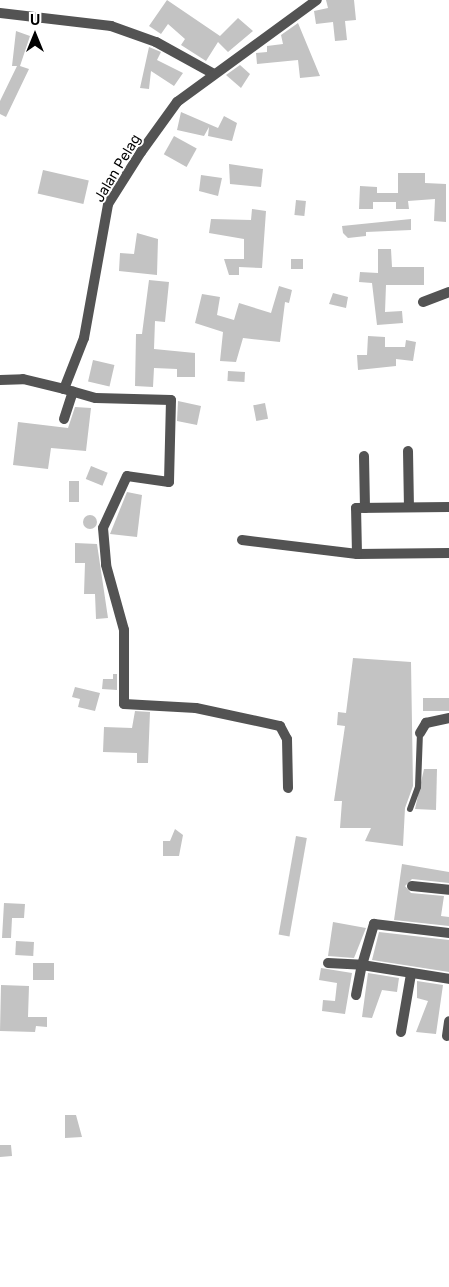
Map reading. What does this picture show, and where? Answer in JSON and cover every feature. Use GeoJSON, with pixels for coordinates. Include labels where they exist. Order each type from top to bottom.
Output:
{"type":"FeatureCollection","features":[{"type":"Feature","properties":{"kind":"street","name":"Jalan Pelag"},"geometry":{"type":"LineString","coordinates":[[64,419],[69,390],[84,338],[108,204],[176,102],[317,0]]}},
{"type":"Feature","properties":{"kind":"street"},"geometry":{"type":"LineString","coordinates":[[0,13],[111,26],[156,42],[214,74]]}},
{"type":"Feature","properties":{"kind":"street"},"geometry":{"type":"LineString","coordinates":[[423,302],[449,292]]}},
{"type":"Feature","properties":{"kind":"street"},"geometry":{"type":"LineString","coordinates":[[0,380],[23,379],[96,398],[167,398],[171,402],[169,482],[127,476],[103,528],[106,565],[124,630],[124,704],[196,708],[280,726],[286,739],[288,788]]}},
{"type":"Feature","properties":{"kind":"street"},"geometry":{"type":"LineString","coordinates":[[408,451],[409,507]]}},
{"type":"Feature","properties":{"kind":"street"},"geometry":{"type":"LineString","coordinates":[[364,456],[365,508]]}},
{"type":"Feature","properties":{"kind":"street"},"geometry":{"type":"LineString","coordinates":[[357,554],[356,508],[449,507]]}},
{"type":"Feature","properties":{"kind":"street"},"geometry":{"type":"LineString","coordinates":[[242,540],[357,554],[449,553]]}},
{"type":"Feature","properties":{"kind":"street"},"geometry":{"type":"LineString","coordinates":[[420,733],[426,723],[449,718]]}},
{"type":"Feature","properties":{"kind":"street"},"geometry":{"type":"LineString","coordinates":[[412,886],[449,890]]}},
{"type":"Feature","properties":{"kind":"street"},"geometry":{"type":"LineString","coordinates":[[356,995],[374,924],[449,934]]}},
{"type":"Feature","properties":{"kind":"street"},"geometry":{"type":"LineString","coordinates":[[328,963],[449,979]]}},
{"type":"Feature","properties":{"kind":"street"},"geometry":{"type":"LineString","coordinates":[[401,1032],[411,974]]}},
{"type":"Feature","properties":{"kind":"street"},"geometry":{"type":"LineString","coordinates":[[447,1036],[449,1021]]}},
{"type":"Feature","properties":{"kind":"lane"},"geometry":{"type":"LineString","coordinates":[[410,809],[418,787],[420,733]]}},
{"type":"Feature","properties":{"kind":"building"},"geometry":{"type":"Polygon","coordinates":[[[167,0],[220,36],[238,18],[253,31],[228,52],[218,42],[206,61],[181,45],[185,39],[168,24],[161,34],[149,26],[167,0]]]}},
{"type":"Feature","properties":{"kind":"building"},"geometry":{"type":"Polygon","coordinates":[[[326,0],[354,0],[356,20],[345,21],[347,40],[335,41],[333,22],[316,24],[314,11],[328,8],[326,0]]]}},
{"type":"Feature","properties":{"kind":"building"},"geometry":{"type":"Polygon","coordinates":[[[298,23],[320,76],[300,78],[298,60],[257,64],[256,53],[267,52],[267,46],[283,44],[281,35],[298,23]]]}},
{"type":"Feature","properties":{"kind":"building"},"geometry":{"type":"Polygon","coordinates":[[[16,31],[30,36],[20,66],[29,69],[6,117],[0,114],[0,101],[17,66],[12,66],[16,31]]]}},
{"type":"Feature","properties":{"kind":"building"},"geometry":{"type":"Polygon","coordinates":[[[149,47],[161,52],[157,60],[183,73],[174,86],[151,71],[149,89],[140,88],[149,47]]]}},
{"type":"Feature","properties":{"kind":"building"},"geometry":{"type":"Polygon","coordinates":[[[240,65],[250,74],[241,88],[226,75],[240,65]]]}},
{"type":"Feature","properties":{"kind":"building"},"geometry":{"type":"Polygon","coordinates":[[[181,112],[218,128],[224,116],[237,123],[232,141],[208,136],[209,127],[204,136],[177,130],[181,112]]]}},
{"type":"Feature","properties":{"kind":"building"},"geometry":{"type":"Polygon","coordinates":[[[174,136],[197,149],[187,167],[164,154],[174,136]]]}},
{"type":"Feature","properties":{"kind":"building"},"geometry":{"type":"Polygon","coordinates":[[[229,164],[263,169],[261,187],[230,184],[229,164]]]}},
{"type":"Feature","properties":{"kind":"building"},"geometry":{"type":"Polygon","coordinates":[[[43,170],[89,181],[83,204],[38,193],[43,170]]]}},
{"type":"Feature","properties":{"kind":"building"},"geometry":{"type":"Polygon","coordinates":[[[398,173],[425,173],[425,183],[446,184],[446,222],[434,221],[435,199],[408,201],[409,209],[396,209],[396,202],[373,202],[373,209],[359,209],[360,186],[377,187],[377,193],[398,193],[398,173]]]}},
{"type":"Feature","properties":{"kind":"building"},"geometry":{"type":"Polygon","coordinates":[[[201,175],[222,178],[218,196],[199,191],[201,175]]]}},
{"type":"Feature","properties":{"kind":"building"},"geometry":{"type":"Polygon","coordinates":[[[296,200],[306,201],[304,216],[294,215],[296,200]]]}},
{"type":"Feature","properties":{"kind":"building"},"geometry":{"type":"Polygon","coordinates":[[[252,209],[266,211],[262,268],[239,267],[239,275],[229,275],[224,259],[244,259],[244,239],[209,233],[211,219],[251,220],[252,209]]]}},
{"type":"Feature","properties":{"kind":"building"},"geometry":{"type":"Polygon","coordinates":[[[411,219],[411,230],[366,232],[366,236],[348,238],[343,233],[342,226],[411,219]]]}},
{"type":"Feature","properties":{"kind":"building"},"geometry":{"type":"Polygon","coordinates":[[[137,233],[158,239],[157,275],[119,271],[120,253],[134,254],[137,233]]]}},
{"type":"Feature","properties":{"kind":"building"},"geometry":{"type":"Polygon","coordinates":[[[378,249],[391,249],[392,267],[424,267],[424,285],[386,285],[385,312],[402,311],[403,323],[377,325],[372,283],[359,282],[360,272],[378,273],[378,249]]]}},
{"type":"Feature","properties":{"kind":"building"},"geometry":{"type":"Polygon","coordinates":[[[291,259],[303,259],[303,269],[291,269],[291,259]]]}},
{"type":"Feature","properties":{"kind":"building"},"geometry":{"type":"Polygon","coordinates":[[[149,280],[169,282],[165,322],[155,321],[154,349],[195,353],[195,377],[177,377],[177,369],[154,368],[153,387],[135,386],[136,334],[142,334],[149,280]]]}},
{"type":"Feature","properties":{"kind":"building"},"geometry":{"type":"Polygon","coordinates":[[[279,286],[292,290],[289,303],[285,302],[280,342],[243,338],[236,362],[220,361],[223,332],[195,323],[202,294],[220,297],[217,315],[234,320],[239,303],[271,313],[279,286]]]}},
{"type":"Feature","properties":{"kind":"building"},"geometry":{"type":"Polygon","coordinates":[[[333,293],[348,297],[346,308],[329,304],[333,293]]]}},
{"type":"Feature","properties":{"kind":"building"},"geometry":{"type":"Polygon","coordinates":[[[368,336],[385,337],[385,347],[405,347],[406,340],[416,342],[413,361],[396,359],[396,366],[358,370],[357,355],[367,355],[368,336]]]}},
{"type":"Feature","properties":{"kind":"building"},"geometry":{"type":"Polygon","coordinates":[[[93,360],[114,365],[109,386],[88,381],[93,360]]]}},
{"type":"Feature","properties":{"kind":"building"},"geometry":{"type":"Polygon","coordinates":[[[228,371],[245,372],[244,382],[227,381],[228,371]]]}},
{"type":"Feature","properties":{"kind":"building"},"geometry":{"type":"Polygon","coordinates":[[[178,401],[201,406],[197,425],[177,421],[178,401]]]}},
{"type":"Feature","properties":{"kind":"building"},"geometry":{"type":"Polygon","coordinates":[[[265,403],[268,419],[256,421],[253,405],[265,403]]]}},
{"type":"Feature","properties":{"kind":"building"},"geometry":{"type":"Polygon","coordinates":[[[75,407],[91,408],[86,451],[51,448],[48,469],[13,465],[18,422],[68,428],[75,407]]]}},
{"type":"Feature","properties":{"kind":"building"},"geometry":{"type":"Polygon","coordinates":[[[91,466],[108,473],[102,486],[86,479],[91,466]]]}},
{"type":"Feature","properties":{"kind":"building"},"geometry":{"type":"Polygon","coordinates":[[[69,481],[79,481],[79,502],[69,502],[69,481]]]}},
{"type":"Feature","properties":{"kind":"building"},"geometry":{"type":"Polygon","coordinates":[[[127,492],[142,495],[137,537],[110,534],[127,492]]]}},
{"type":"Feature","properties":{"kind":"building"},"geometry":{"type":"Polygon","coordinates":[[[90,515],[95,517],[97,522],[95,527],[90,529],[85,527],[83,522],[85,517],[90,515]]]}},
{"type":"Feature","properties":{"kind":"building"},"geometry":{"type":"Polygon","coordinates":[[[75,543],[97,544],[108,618],[96,619],[95,594],[84,594],[85,563],[75,563],[75,543]]]}},
{"type":"Feature","properties":{"kind":"building"},"geometry":{"type":"Polygon","coordinates":[[[353,658],[411,662],[413,786],[405,808],[403,846],[365,841],[371,828],[340,828],[342,801],[334,801],[345,726],[337,725],[338,712],[346,713],[353,658]]]}},
{"type":"Feature","properties":{"kind":"building"},"geometry":{"type":"Polygon","coordinates":[[[113,674],[117,674],[117,690],[102,689],[103,679],[113,679],[113,674]]]}},
{"type":"Feature","properties":{"kind":"building"},"geometry":{"type":"Polygon","coordinates":[[[75,687],[100,693],[95,711],[78,707],[80,699],[72,697],[75,687]]]}},
{"type":"Feature","properties":{"kind":"building"},"geometry":{"type":"Polygon","coordinates":[[[423,698],[449,698],[449,711],[423,711],[423,698]]]}},
{"type":"Feature","properties":{"kind":"building"},"geometry":{"type":"Polygon","coordinates":[[[135,711],[150,712],[148,763],[137,763],[137,753],[103,752],[104,727],[132,728],[135,711]]]}},
{"type":"Feature","properties":{"kind":"building"},"geometry":{"type":"Polygon","coordinates":[[[424,769],[437,769],[436,810],[415,809],[424,769]]]}},
{"type":"Feature","properties":{"kind":"building"},"geometry":{"type":"Polygon","coordinates":[[[175,829],[183,835],[179,856],[163,856],[163,841],[170,841],[175,829]]]}},
{"type":"Feature","properties":{"kind":"building"},"geometry":{"type":"Polygon","coordinates":[[[296,836],[307,838],[289,936],[279,934],[296,836]]]}},
{"type":"Feature","properties":{"kind":"building"},"geometry":{"type":"Polygon","coordinates":[[[402,864],[449,872],[449,883],[412,879],[405,886],[411,893],[444,896],[441,916],[449,917],[449,926],[394,920],[402,864]]]}},
{"type":"Feature","properties":{"kind":"building"},"geometry":{"type":"Polygon","coordinates":[[[4,903],[25,904],[24,918],[12,918],[11,938],[2,938],[4,903]]]}},
{"type":"Feature","properties":{"kind":"building"},"geometry":{"type":"Polygon","coordinates":[[[333,922],[366,928],[354,958],[328,956],[333,922]]]}},
{"type":"Feature","properties":{"kind":"building"},"geometry":{"type":"Polygon","coordinates":[[[379,932],[449,940],[449,972],[372,960],[379,932]]]}},
{"type":"Feature","properties":{"kind":"building"},"geometry":{"type":"Polygon","coordinates":[[[16,941],[34,942],[33,956],[15,955],[16,941]]]}},
{"type":"Feature","properties":{"kind":"building"},"geometry":{"type":"Polygon","coordinates":[[[33,963],[54,963],[54,980],[33,980],[33,963]]]}},
{"type":"Feature","properties":{"kind":"building"},"geometry":{"type":"Polygon","coordinates":[[[321,968],[352,973],[345,1014],[322,1011],[323,1000],[335,1001],[337,983],[319,980],[321,968]]]}},
{"type":"Feature","properties":{"kind":"building"},"geometry":{"type":"Polygon","coordinates":[[[368,973],[399,978],[397,992],[382,990],[372,1018],[362,1017],[368,973]]]}},
{"type":"Feature","properties":{"kind":"building"},"geometry":{"type":"Polygon","coordinates":[[[417,981],[443,985],[436,1034],[416,1032],[428,1001],[417,998],[417,981]]]}},
{"type":"Feature","properties":{"kind":"building"},"geometry":{"type":"Polygon","coordinates":[[[1,985],[29,986],[28,1017],[47,1017],[47,1027],[36,1026],[35,1032],[0,1031],[1,985]]]}},
{"type":"Feature","properties":{"kind":"building"},"geometry":{"type":"Polygon","coordinates":[[[65,1115],[76,1115],[82,1137],[65,1138],[65,1115]]]}},
{"type":"Feature","properties":{"kind":"building"},"geometry":{"type":"Polygon","coordinates":[[[0,1145],[11,1145],[12,1156],[0,1157],[0,1145]]]}}]}
